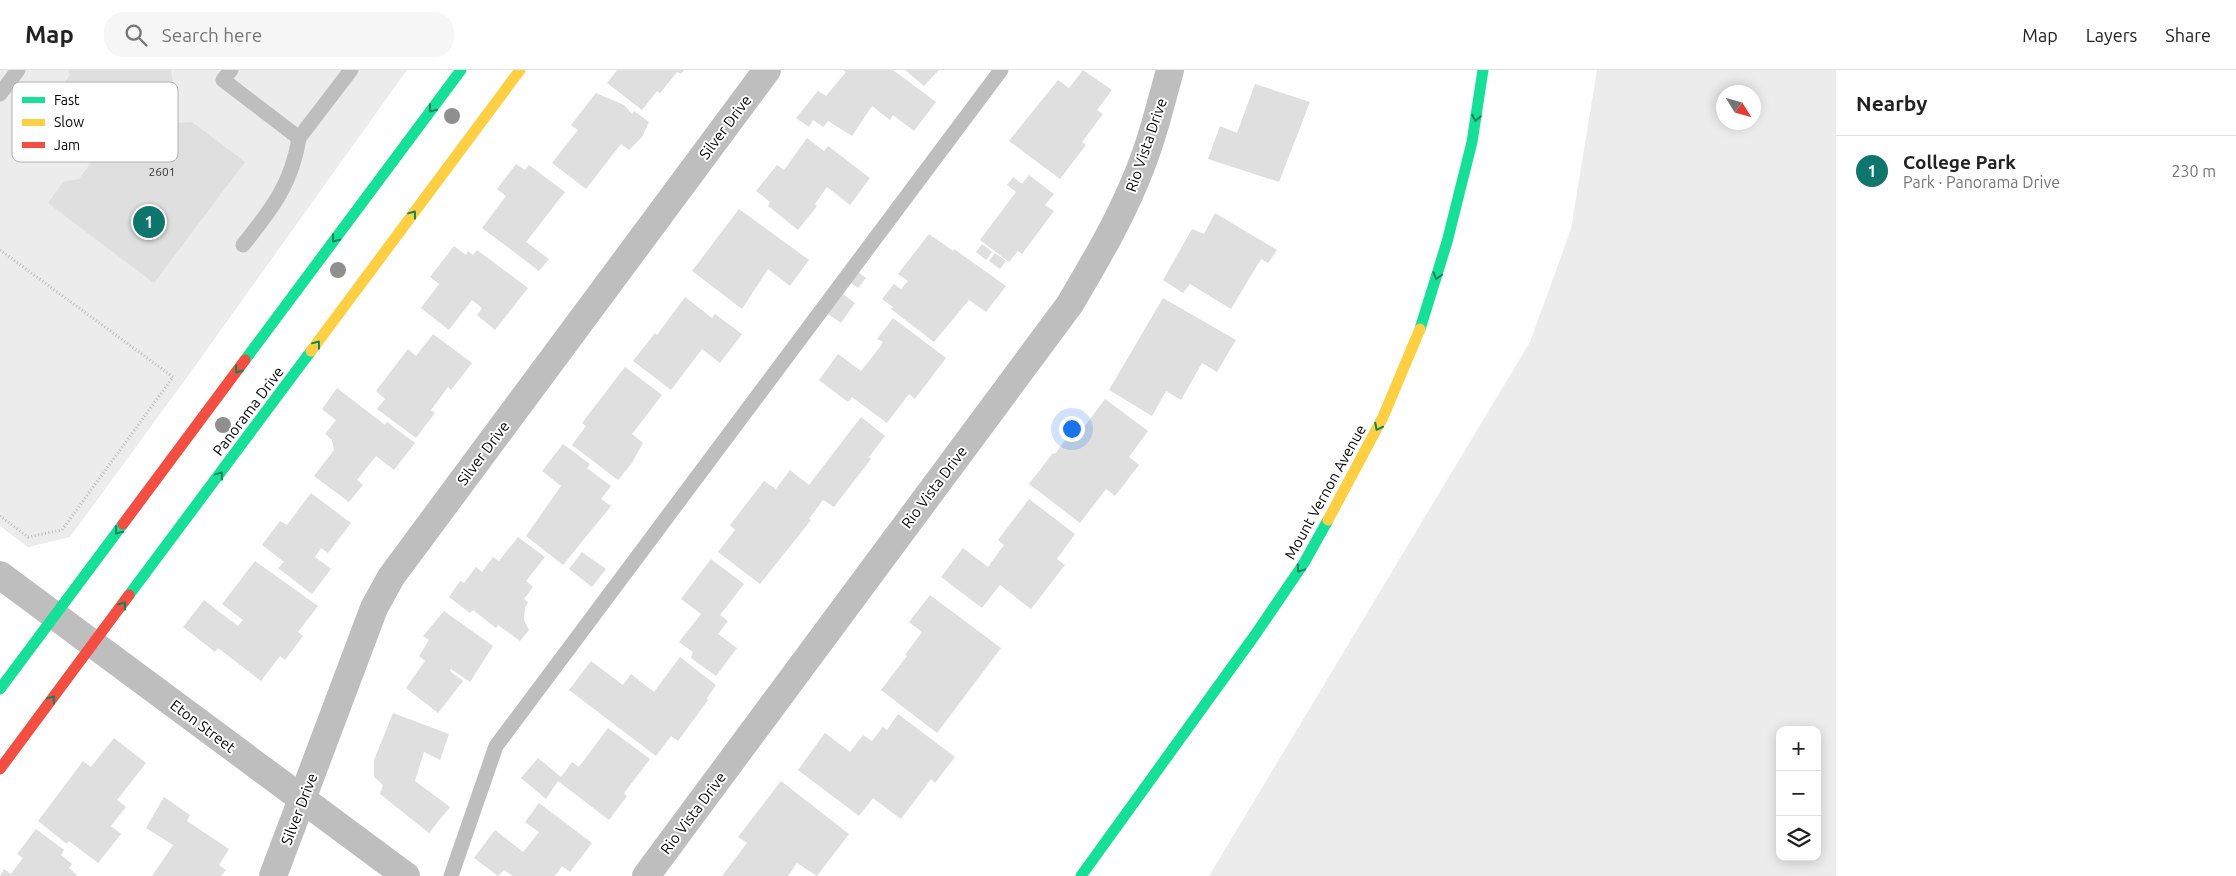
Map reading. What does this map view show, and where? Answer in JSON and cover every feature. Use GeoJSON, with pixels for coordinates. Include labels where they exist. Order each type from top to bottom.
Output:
{"type":"FeatureCollection","features":[{"type":"Feature","properties":{"kind":"main road"},"geometry":{"type":"LineString","coordinates":[[0,689],[461,70]]}},
{"type":"Feature","properties":{"kind":"main road","name":"Panorama Drive"},"geometry":{"type":"LineString","coordinates":[[0,769],[520,70]]}},
{"type":"Feature","properties":{"kind":"main road","name":"Mount Vernon Avenue"},"geometry":{"type":"LineString","coordinates":[[1081,876],[1255,635],[1304,563],[1342,496],[1383,416],[1417,340],[1448,242],[1472,142],[1483,70]]}},
{"type":"Feature","properties":{"kind":"street","name":"Silver Drive"},"geometry":{"type":"LineString","coordinates":[[273,876],[374,608],[391,577],[767,70]]}},
{"type":"Feature","properties":{"kind":"street","name":"Rio Vista Drive"},"geometry":{"type":"LineString","coordinates":[[646,876],[1070,304],[1106,243],[1137,179],[1156,124],[1170,70]]}},
{"type":"Feature","properties":{"kind":"street","name":"Eton Street"},"geometry":{"type":"LineString","coordinates":[[0,575],[406,876]]}},
{"type":"Feature","properties":{"kind":"lane"},"geometry":{"type":"LineString","coordinates":[[0,94],[18,70]]}},
{"type":"Feature","properties":{"kind":"lane"},"geometry":{"type":"LineString","coordinates":[[231,70],[223,80],[299,138]]}},
{"type":"Feature","properties":{"kind":"lane"},"geometry":{"type":"LineString","coordinates":[[243,245],[287,184],[296,159],[299,138],[351,70]]}},
{"type":"Feature","properties":{"kind":"lane"},"geometry":{"type":"LineString","coordinates":[[451,876],[496,746],[1001,70]]}},
{"type":"Feature","properties":{"kind":"path"},"geometry":{"type":"LineString","coordinates":[[0,250],[173,377],[62,530],[28,537],[0,516]]}},
{"type":"Feature","properties":{"kind":"shaded area"},"geometry":{"type":"Polygon","coordinates":[[[0,70],[407,70],[70,537],[28,547],[0,526],[0,70]]]}},
{"type":"Feature","properties":{"kind":"shaded area"},"geometry":{"type":"Polygon","coordinates":[[[1597,70],[1836,70],[1836,876],[1209,876],[1530,342],[1571,229],[1597,70]]]}},
{"type":"Feature","properties":{"kind":"building"},"geometry":{"type":"Polygon","coordinates":[[[68,70],[171,70],[173,82],[65,82],[70,75],[68,70]]]}},
{"type":"Feature","properties":{"kind":"building"},"geometry":{"type":"Polygon","coordinates":[[[617,70],[684,70],[681,74],[677,72],[660,93],[657,91],[642,110],[607,83],[617,70]]]}},
{"type":"Feature","properties":{"kind":"building"},"geometry":{"type":"Polygon","coordinates":[[[843,70],[893,70],[936,102],[914,131],[893,115],[890,120],[872,106],[852,136],[828,121],[823,127],[813,120],[809,127],[796,118],[818,91],[826,96],[846,72],[843,70]]]}},
{"type":"Feature","properties":{"kind":"building"},"geometry":{"type":"Polygon","coordinates":[[[905,70],[939,70],[924,86],[905,70]]]}},
{"type":"Feature","properties":{"kind":"building"},"geometry":{"type":"Polygon","coordinates":[[[1083,70],[1112,90],[1097,110],[1103,114],[1082,142],[1086,145],[1060,179],[1009,141],[1058,80],[1069,88],[1083,70]]]}},
{"type":"Feature","properties":{"kind":"building"},"geometry":{"type":"Polygon","coordinates":[[[1255,84],[1310,102],[1279,182],[1208,159],[1220,126],[1237,133],[1255,84]]]}},
{"type":"Feature","properties":{"kind":"building"},"geometry":{"type":"Polygon","coordinates":[[[596,93],[624,105],[632,114],[634,111],[649,122],[642,137],[629,150],[621,144],[586,189],[552,163],[578,130],[571,125],[596,93]]]}},
{"type":"Feature","properties":{"kind":"building"},"geometry":{"type":"Polygon","coordinates":[[[192,122],[245,162],[154,283],[48,203],[63,182],[79,179],[92,162],[178,162],[178,123],[192,122]]]}},
{"type":"Feature","properties":{"kind":"building"},"geometry":{"type":"Polygon","coordinates":[[[807,138],[824,151],[828,146],[870,178],[850,205],[827,187],[815,204],[817,206],[798,230],[768,206],[770,202],[756,191],[777,165],[784,170],[807,138]]]}},
{"type":"Feature","properties":{"kind":"building"},"geometry":{"type":"Polygon","coordinates":[[[516,164],[525,170],[529,165],[565,192],[526,242],[549,259],[539,271],[482,228],[506,196],[497,189],[516,164]]]}},
{"type":"Feature","properties":{"kind":"building"},"geometry":{"type":"Polygon","coordinates":[[[1029,175],[1054,194],[1045,205],[1054,211],[1022,254],[1018,251],[1009,262],[980,240],[1016,192],[1007,185],[1013,177],[1022,184],[1029,175]]]}},
{"type":"Feature","properties":{"kind":"building"},"geometry":{"type":"Polygon","coordinates":[[[739,209],[809,260],[790,286],[768,269],[742,309],[692,271],[739,209]]]}},
{"type":"Feature","properties":{"kind":"building"},"geometry":{"type":"Polygon","coordinates":[[[1215,213],[1277,250],[1268,263],[1261,259],[1231,309],[1190,284],[1183,293],[1163,280],[1192,229],[1204,234],[1215,213]]]}},
{"type":"Feature","properties":{"kind":"building"},"geometry":{"type":"Polygon","coordinates":[[[929,234],[953,251],[954,249],[1006,286],[986,312],[969,300],[934,342],[891,309],[893,307],[882,299],[894,284],[901,289],[908,281],[898,274],[929,234]]]}},
{"type":"Feature","properties":{"kind":"building"},"geometry":{"type":"Polygon","coordinates":[[[982,244],[992,252],[986,260],[976,252],[982,244]]]}},
{"type":"Feature","properties":{"kind":"building"},"geometry":{"type":"Polygon","coordinates":[[[454,246],[466,255],[468,251],[473,255],[477,250],[528,288],[495,330],[477,315],[482,308],[472,300],[449,330],[421,308],[439,284],[430,277],[454,246]]]}},
{"type":"Feature","properties":{"kind":"building"},"geometry":{"type":"Polygon","coordinates":[[[995,253],[1006,261],[1000,269],[989,261],[995,253]]]}},
{"type":"Feature","properties":{"kind":"building"},"geometry":{"type":"Polygon","coordinates":[[[858,272],[866,278],[858,288],[851,283],[858,272]]]}},
{"type":"Feature","properties":{"kind":"building"},"geometry":{"type":"Polygon","coordinates":[[[842,293],[855,303],[841,323],[828,314],[842,293]]]}},
{"type":"Feature","properties":{"kind":"building"},"geometry":{"type":"Polygon","coordinates":[[[685,297],[712,318],[715,314],[742,334],[720,363],[702,349],[671,390],[633,361],[655,333],[657,335],[685,297]]]}},
{"type":"Feature","properties":{"kind":"building"},"geometry":{"type":"Polygon","coordinates":[[[1163,298],[1236,340],[1217,372],[1202,363],[1181,400],[1166,391],[1152,416],[1109,390],[1163,298]]]}},
{"type":"Feature","properties":{"kind":"building"},"geometry":{"type":"Polygon","coordinates":[[[893,318],[946,358],[915,399],[909,394],[887,423],[852,397],[848,402],[819,380],[838,354],[861,371],[880,347],[883,342],[877,339],[893,318]]]}},
{"type":"Feature","properties":{"kind":"building"},"geometry":{"type":"Polygon","coordinates":[[[433,334],[472,363],[451,390],[448,387],[431,410],[435,413],[416,438],[377,409],[385,399],[376,391],[408,349],[416,356],[433,334]]]}},
{"type":"Feature","properties":{"kind":"building"},"geometry":{"type":"Polygon","coordinates":[[[625,367],[662,395],[632,434],[643,443],[632,463],[618,480],[572,445],[586,426],[582,423],[625,367]]]}},
{"type":"Feature","properties":{"kind":"building"},"geometry":{"type":"Polygon","coordinates":[[[337,388],[385,425],[387,422],[415,443],[394,470],[376,456],[357,480],[363,485],[349,502],[314,476],[334,450],[332,440],[325,434],[336,420],[322,409],[337,388]]]}},
{"type":"Feature","properties":{"kind":"building"},"geometry":{"type":"Polygon","coordinates":[[[1105,399],[1148,431],[1129,457],[1139,465],[1115,496],[1106,489],[1080,523],[1029,484],[1067,438],[1073,442],[1105,399]]]}},
{"type":"Feature","properties":{"kind":"building"},"geometry":{"type":"Polygon","coordinates":[[[861,417],[885,436],[869,457],[871,459],[834,507],[823,500],[809,519],[811,520],[760,584],[718,552],[735,530],[730,525],[764,481],[776,489],[790,470],[809,485],[861,417]]]}},
{"type":"Feature","properties":{"kind":"building"},"geometry":{"type":"Polygon","coordinates":[[[563,444],[590,464],[587,468],[611,486],[601,499],[611,506],[563,565],[526,536],[561,486],[542,471],[563,444]]]}},
{"type":"Feature","properties":{"kind":"building"},"geometry":{"type":"Polygon","coordinates":[[[311,493],[351,523],[328,553],[321,548],[315,557],[331,569],[312,594],[278,568],[284,562],[262,545],[280,521],[287,525],[311,493]]]}},
{"type":"Feature","properties":{"kind":"building"},"geometry":{"type":"Polygon","coordinates":[[[1029,499],[1075,534],[1057,559],[1065,565],[1031,609],[1000,585],[982,608],[941,577],[963,548],[988,567],[1004,545],[998,540],[1029,499]]]}},
{"type":"Feature","properties":{"kind":"building"},"geometry":{"type":"Polygon","coordinates":[[[518,537],[545,557],[526,581],[533,587],[524,599],[528,602],[525,608],[524,620],[529,630],[520,641],[498,625],[496,628],[473,610],[470,613],[449,597],[460,581],[464,583],[476,567],[482,572],[493,557],[499,561],[518,537]]]}},
{"type":"Feature","properties":{"kind":"building"},"geometry":{"type":"Polygon","coordinates":[[[582,552],[606,569],[592,587],[569,569],[582,552]]]}},
{"type":"Feature","properties":{"kind":"building"},"geometry":{"type":"Polygon","coordinates":[[[711,559],[744,584],[720,615],[728,621],[718,634],[737,648],[716,676],[691,658],[693,652],[679,642],[701,614],[681,599],[711,559]]]}},
{"type":"Feature","properties":{"kind":"building"},"geometry":{"type":"Polygon","coordinates":[[[255,561],[318,606],[298,632],[303,636],[285,660],[280,656],[261,681],[218,648],[215,652],[183,627],[204,600],[238,626],[243,620],[222,604],[255,561]]]}},
{"type":"Feature","properties":{"kind":"building"},"geometry":{"type":"Polygon","coordinates":[[[930,595],[1001,648],[937,733],[881,690],[907,656],[905,655],[922,632],[909,622],[930,595]]]}},
{"type":"Feature","properties":{"kind":"building"},"geometry":{"type":"Polygon","coordinates":[[[444,611],[493,646],[470,682],[451,669],[450,671],[463,681],[438,713],[406,688],[425,661],[419,656],[429,640],[423,636],[444,611]]]}},
{"type":"Feature","properties":{"kind":"building"},"geometry":{"type":"Polygon","coordinates":[[[680,657],[716,685],[707,698],[708,700],[678,741],[671,736],[656,756],[569,690],[591,661],[623,685],[631,674],[654,692],[680,657]]]}},
{"type":"Feature","properties":{"kind":"building"},"geometry":{"type":"Polygon","coordinates":[[[393,713],[449,734],[440,760],[424,752],[415,781],[450,807],[429,833],[380,794],[383,785],[374,777],[374,760],[393,713]]]}},
{"type":"Feature","properties":{"kind":"building"},"geometry":{"type":"Polygon","coordinates":[[[898,714],[955,757],[935,783],[931,779],[901,819],[873,798],[859,816],[798,770],[825,733],[850,752],[863,735],[872,741],[883,727],[887,730],[898,714]]]}},
{"type":"Feature","properties":{"kind":"building"},"geometry":{"type":"Polygon","coordinates":[[[608,728],[650,759],[624,793],[627,796],[609,820],[558,781],[546,799],[521,778],[538,758],[561,777],[572,762],[579,767],[608,728]]]}},
{"type":"Feature","properties":{"kind":"building"},"geometry":{"type":"Polygon","coordinates":[[[114,738],[146,763],[117,800],[126,807],[111,826],[121,834],[98,863],[69,841],[67,844],[38,821],[83,761],[91,767],[114,738]]]}},
{"type":"Feature","properties":{"kind":"building"},"geometry":{"type":"Polygon","coordinates":[[[781,781],[849,834],[817,876],[797,863],[788,876],[722,876],[747,843],[738,837],[781,781]]]}},
{"type":"Feature","properties":{"kind":"building"},"geometry":{"type":"Polygon","coordinates":[[[164,797],[190,815],[187,821],[229,849],[219,865],[226,870],[221,876],[152,876],[173,845],[146,828],[164,797]]]}},
{"type":"Feature","properties":{"kind":"building"},"geometry":{"type":"Polygon","coordinates":[[[539,803],[592,843],[570,872],[562,866],[555,876],[513,876],[504,870],[498,876],[474,858],[495,830],[523,852],[539,832],[525,822],[539,803]]]}},
{"type":"Feature","properties":{"kind":"building"},"geometry":{"type":"Polygon","coordinates":[[[36,829],[64,850],[61,855],[72,864],[69,868],[76,876],[0,876],[4,869],[11,874],[23,858],[17,854],[36,829]]]}},
{"type":"Feature","properties":{"kind":"traffic: fast"},"geometry":{"type":"LineString","coordinates":[[245,360],[461,70]]}},
{"type":"Feature","properties":{"kind":"traffic: fast"},"geometry":{"type":"LineString","coordinates":[[1420,329],[1447,242],[1472,142],[1483,70]]}},
{"type":"Feature","properties":{"kind":"traffic: fast"},"geometry":{"type":"LineString","coordinates":[[129,595],[311,351]]}},
{"type":"Feature","properties":{"kind":"traffic: fast"},"geometry":{"type":"LineString","coordinates":[[1081,876],[1255,635],[1304,563],[1328,520]]}},
{"type":"Feature","properties":{"kind":"traffic: fast"},"geometry":{"type":"LineString","coordinates":[[0,689],[123,524]]}},
{"type":"Feature","properties":{"kind":"traffic: slow"},"geometry":{"type":"LineString","coordinates":[[311,351],[520,70]]}},
{"type":"Feature","properties":{"kind":"traffic: slow"},"geometry":{"type":"LineString","coordinates":[[1328,520],[1383,417],[1420,329]]}},
{"type":"Feature","properties":{"kind":"traffic: jam"},"geometry":{"type":"LineString","coordinates":[[123,524],[245,360]]}},
{"type":"Feature","properties":{"kind":"traffic: jam"},"geometry":{"type":"LineString","coordinates":[[0,769],[129,595]]}},
{"type":"Feature","properties":{"kind":"place","name":"College Park"},"geometry":{"type":"Point","coordinates":[149,222]}}]}
